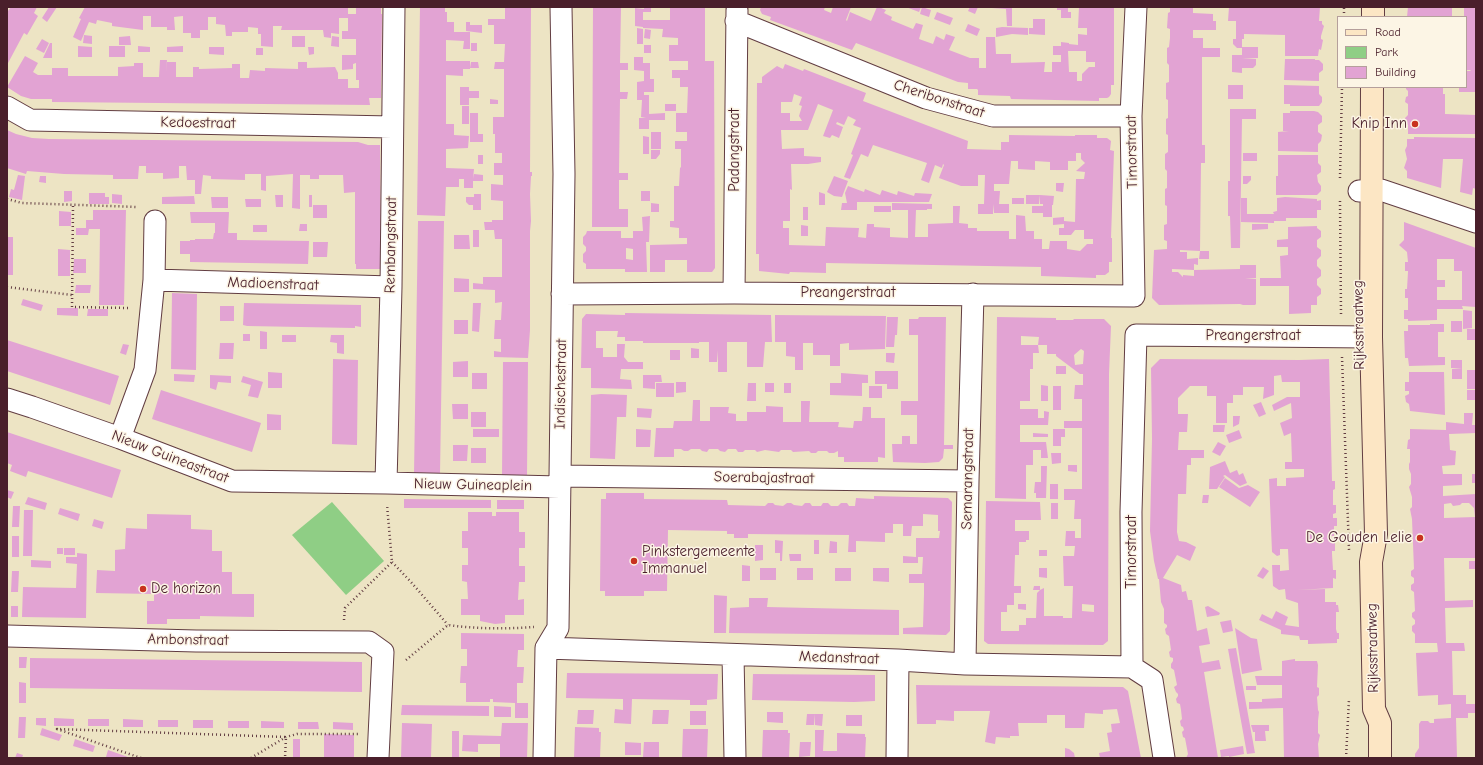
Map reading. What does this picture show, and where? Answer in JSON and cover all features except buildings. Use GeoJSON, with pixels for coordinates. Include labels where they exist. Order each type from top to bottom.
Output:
{"type":"FeatureCollection","features":[{"type":"Feature","properties":{"kind":"main road","name":"Rijksstraatweg"},"geometry":{"type":"LineString","coordinates":[[1360,88],[1352,191],[1357,337],[1376,534],[1371,562],[1374,709],[1369,723],[1366,758]]}},
{"type":"Feature","properties":{"kind":"main road","name":"Rijksstraatweg"},"geometry":{"type":"LineString","coordinates":[[1352,191],[1372,88]]}},
{"type":"Feature","properties":{"kind":"main road","name":"Rijksstraatweg"},"geometry":{"type":"LineString","coordinates":[[1374,709],[1380,723],[1380,758]]}},
{"type":"Feature","properties":{"kind":"street","name":"Rembangstraat"},"geometry":{"type":"LineString","coordinates":[[386,483],[391,287],[394,7]]}},
{"type":"Feature","properties":{"kind":"street","name":"Indischestraat"},"geometry":{"type":"LineString","coordinates":[[544,758],[546,648],[558,628],[564,174],[561,7]]}},
{"type":"Feature","properties":{"kind":"street","name":"Timorstraat"},"geometry":{"type":"LineString","coordinates":[[1134,296],[1131,116],[1136,7]]}},
{"type":"Feature","properties":{"kind":"street","name":"Cheribonstraat"},"geometry":{"type":"LineString","coordinates":[[736,14],[926,98],[993,116],[1131,116]]}},
{"type":"Feature","properties":{"kind":"street","name":"Padangstraat"},"geometry":{"type":"LineString","coordinates":[[734,292],[736,14]]}},
{"type":"Feature","properties":{"kind":"street","name":"Kedoestraat"},"geometry":{"type":"LineString","coordinates":[[7,107],[30,120],[392,127]]}},
{"type":"Feature","properties":{"kind":"street"},"geometry":{"type":"LineString","coordinates":[[1352,191],[1381,190],[1476,222]]}},
{"type":"Feature","properties":{"kind":"street"},"geometry":{"type":"LineString","coordinates":[[120,438],[145,370],[154,280],[155,222]]}},
{"type":"Feature","properties":{"kind":"street","name":"Madioenstraat"},"geometry":{"type":"LineString","coordinates":[[154,280],[391,287]]}},
{"type":"Feature","properties":{"kind":"street","name":"Preangerstraat"},"geometry":{"type":"LineString","coordinates":[[562,294],[734,292],[1134,296]]}},
{"type":"Feature","properties":{"kind":"street","name":"Semarangstraat"},"geometry":{"type":"LineString","coordinates":[[965,664],[973,294]]}},
{"type":"Feature","properties":{"kind":"street","name":"Preangerstraat"},"geometry":{"type":"LineString","coordinates":[[1136,336],[1357,337]]}},
{"type":"Feature","properties":{"kind":"street","name":"Timorstraat"},"geometry":{"type":"LineString","coordinates":[[1132,667],[1131,512],[1136,336]]}},
{"type":"Feature","properties":{"kind":"street","name":"Nieuw Guineastraat"},"geometry":{"type":"LineString","coordinates":[[7,399],[120,438],[232,481],[386,483]]}},
{"type":"Feature","properties":{"kind":"street","name":"Nieuw Guineaplein"},"geometry":{"type":"LineString","coordinates":[[386,483],[560,481]]}},
{"type":"Feature","properties":{"kind":"street","name":"Soerabajastraat"},"geometry":{"type":"LineString","coordinates":[[560,481],[968,481]]}},
{"type":"Feature","properties":{"kind":"street","name":"Ambonstraat"},"geometry":{"type":"LineString","coordinates":[[7,636],[196,641],[370,642],[383,652],[381,680]]}},
{"type":"Feature","properties":{"kind":"street","name":"Medanstraat"},"geometry":{"type":"LineString","coordinates":[[546,648],[898,660],[965,664],[1132,667]]}},
{"type":"Feature","properties":{"kind":"street"},"geometry":{"type":"LineString","coordinates":[[734,655],[735,758]]}},
{"type":"Feature","properties":{"kind":"street"},"geometry":{"type":"LineString","coordinates":[[897,758],[898,660]]}},
{"type":"Feature","properties":{"kind":"street"},"geometry":{"type":"LineString","coordinates":[[1132,667],[1152,680],[1164,758]]}},
{"type":"Feature","properties":{"kind":"street"},"geometry":{"type":"LineString","coordinates":[[378,758],[381,680]]}},
{"type":"Feature","properties":{"kind":"path"},"geometry":{"type":"LineString","coordinates":[[1342,88],[1352,191],[1357,337],[1349,557]]}},
{"type":"Feature","properties":{"kind":"path"},"geometry":{"type":"LineString","coordinates":[[7,199],[22,203],[73,206],[138,207],[155,222]]}},
{"type":"Feature","properties":{"kind":"path"},"geometry":{"type":"LineString","coordinates":[[73,206],[72,307],[151,308]]}},
{"type":"Feature","properties":{"kind":"path"},"geometry":{"type":"LineString","coordinates":[[7,288],[72,295]]}},
{"type":"Feature","properties":{"kind":"path"},"geometry":{"type":"LineString","coordinates":[[386,483],[392,562],[448,625],[463,628],[519,628],[558,625]]}},
{"type":"Feature","properties":{"kind":"path"},"geometry":{"type":"LineString","coordinates":[[344,641],[345,608],[392,562]]}},
{"type":"Feature","properties":{"kind":"path"},"geometry":{"type":"LineString","coordinates":[[381,680],[448,625]]}},
{"type":"Feature","properties":{"kind":"path"},"geometry":{"type":"LineString","coordinates":[[1346,758],[1349,697]]}},
{"type":"Feature","properties":{"kind":"path"},"geometry":{"type":"LineString","coordinates":[[141,758],[57,729],[286,737]]}},
{"type":"Feature","properties":{"kind":"path"},"geometry":{"type":"LineString","coordinates":[[251,758],[286,737],[297,734],[379,734]]}},
{"type":"Feature","properties":{"kind":"path"},"geometry":{"type":"LineString","coordinates":[[285,758],[286,737]]}},
{"type":"Feature","properties":{"kind":"green space"},"geometry":{"type":"Polygon","coordinates":[[[332,502],[384,561],[346,595],[292,535],[332,502]]]}},
{"type":"Feature","properties":{"kind":"place","name":"Knip Inn"},"geometry":{"type":"Point","coordinates":[1415,124]}},
{"type":"Feature","properties":{"kind":"place","name":"De Gouden Lelie"},"geometry":{"type":"Point","coordinates":[1420,538]}},
{"type":"Feature","properties":{"kind":"place","name":"Pinkstergemeente Immanuel"},"geometry":{"type":"Point","coordinates":[634,561]}},
{"type":"Feature","properties":{"kind":"place","name":"De horizon"},"geometry":{"type":"Point","coordinates":[143,589]}}]}
